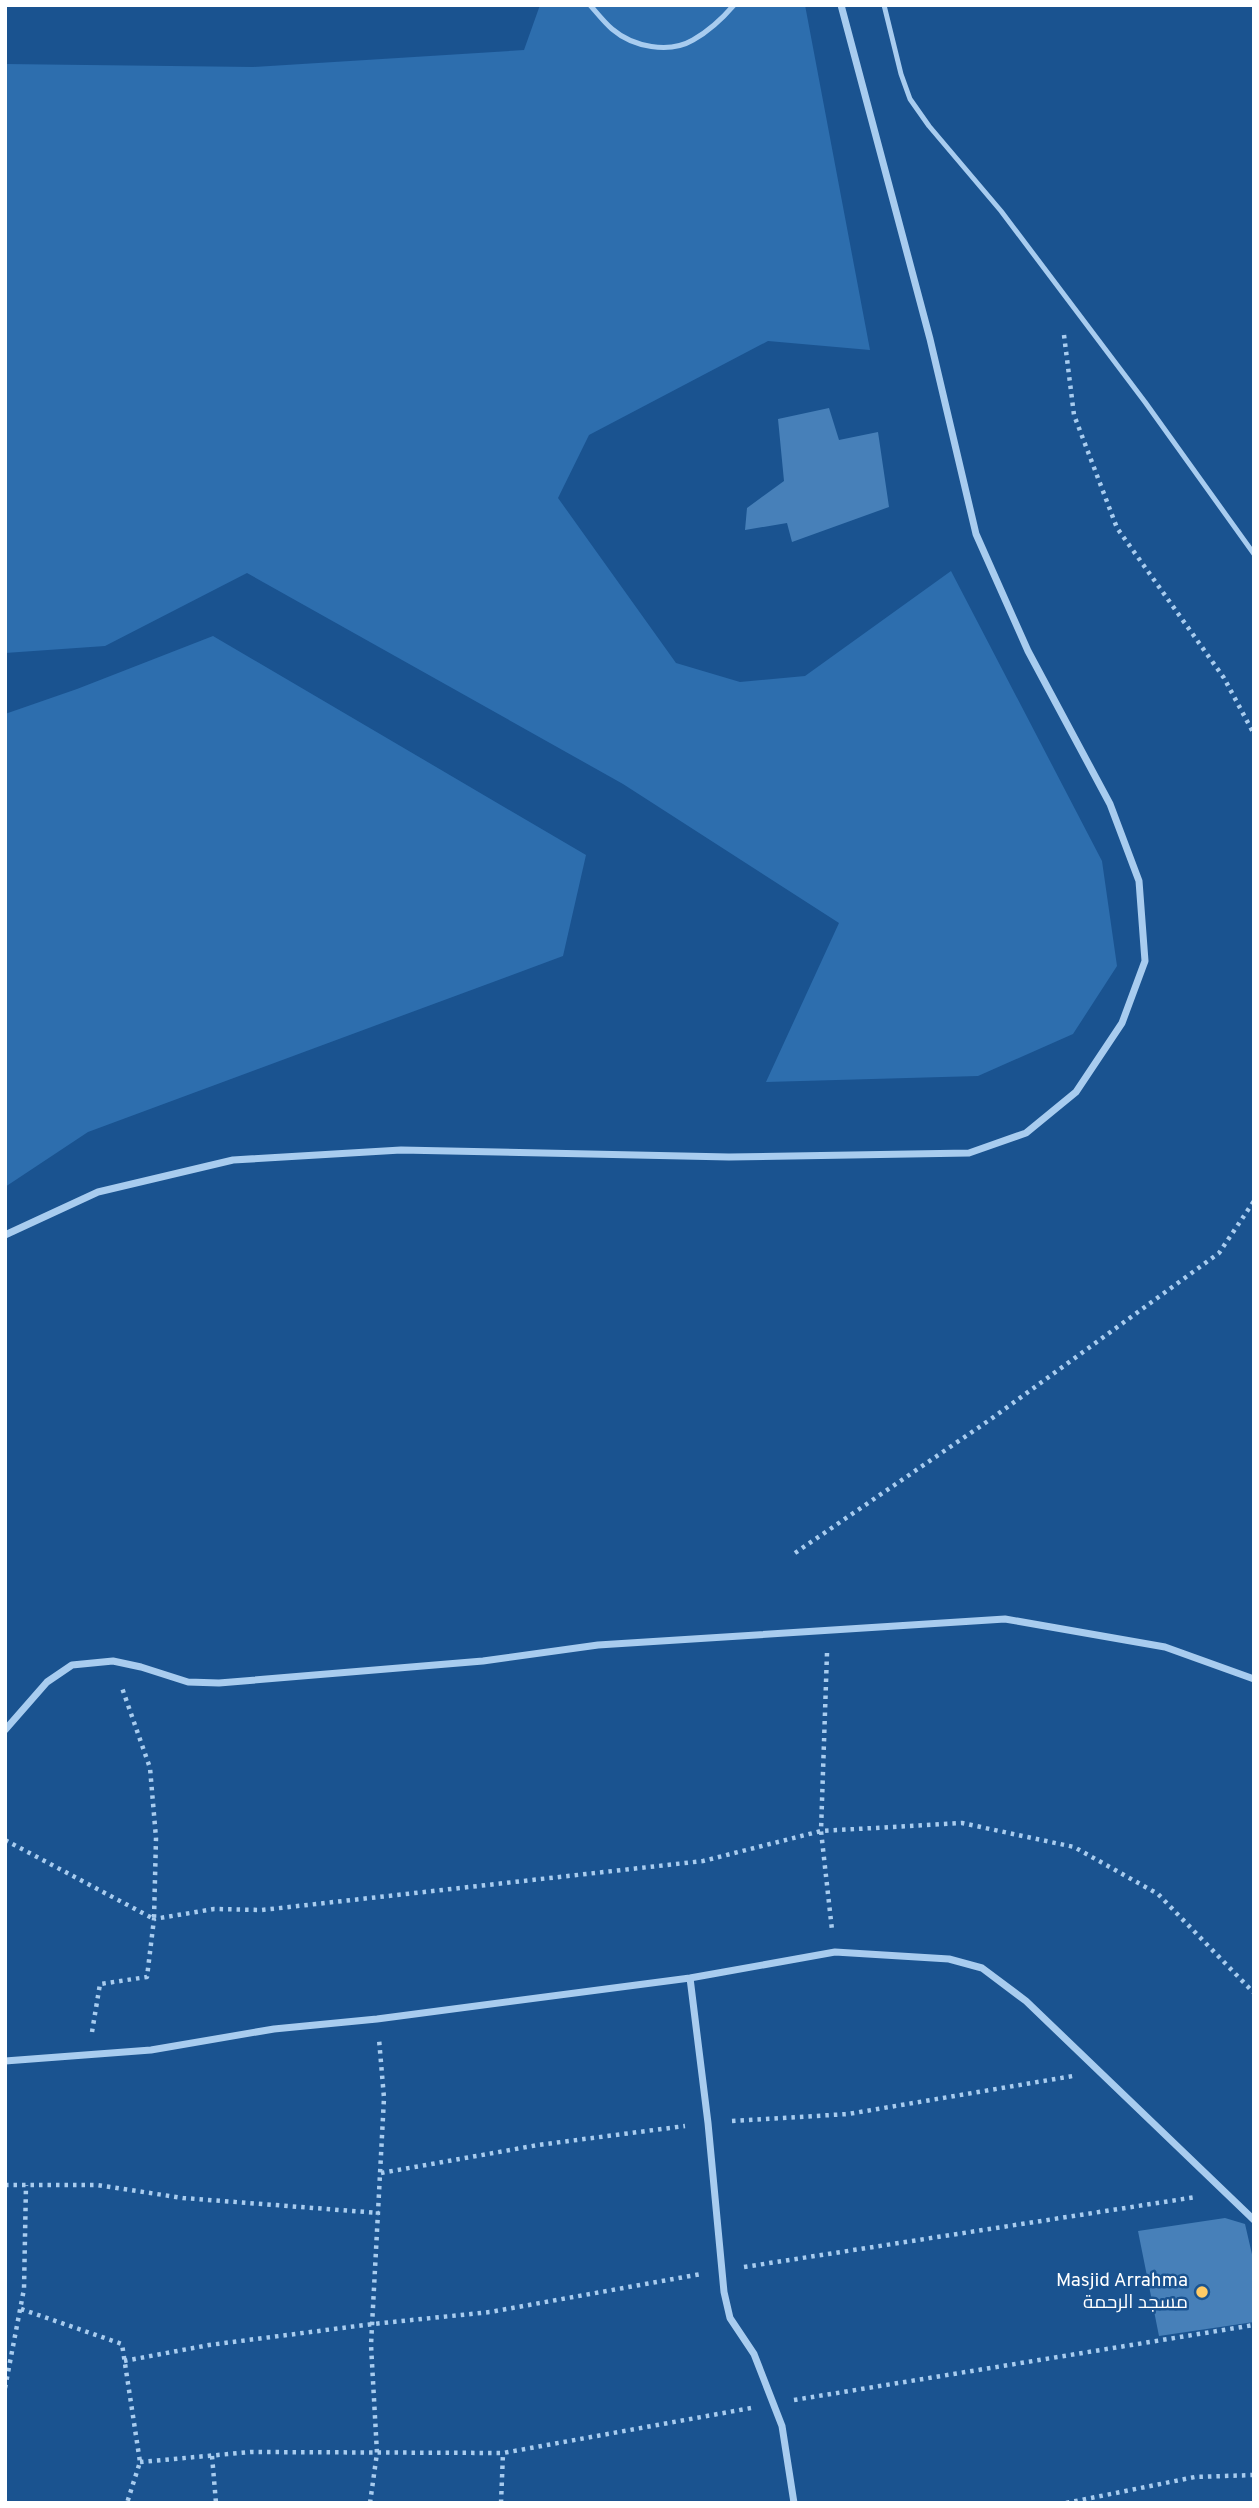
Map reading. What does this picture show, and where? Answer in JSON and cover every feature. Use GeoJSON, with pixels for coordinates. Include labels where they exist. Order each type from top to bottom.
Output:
{"type":"FeatureCollection","features":[{"type":"Feature","properties":{"kind":"street"},"geometry":{"type":"LineString","coordinates":[[5,1235],[98,1192],[233,1160],[401,1150],[729,1157],[969,1153],[1026,1133],[1076,1092],[1122,1023],[1145,961],[1139,881],[1110,804],[1028,651],[976,534],[930,339],[841,5]]}},
{"type":"Feature","properties":{"kind":"street"},"geometry":{"type":"LineString","coordinates":[[5,1730],[47,1682],[72,1665],[113,1661],[188,1682],[219,1683],[483,1661],[598,1644],[1005,1619],[1165,1647],[1254,1679]]}},
{"type":"Feature","properties":{"kind":"street"},"geometry":{"type":"LineString","coordinates":[[5,2061],[151,2050],[274,2029],[377,2019],[690,1978],[835,1952],[949,1959],[982,1968],[1026,2001],[1228,2192],[1254,2220]]}},
{"type":"Feature","properties":{"kind":"street"},"geometry":{"type":"LineString","coordinates":[[690,1978],[708,2123],[724,2292],[730,2318],[754,2354],[771,2404],[782,2426],[794,2503]]}},
{"type":"Feature","properties":{"kind":"lane"},"geometry":{"type":"LineString","coordinates":[[590,5],[613,30],[640,45],[658,48],[691,42],[716,24],[734,5]]}},
{"type":"Feature","properties":{"kind":"lane"},"geometry":{"type":"LineString","coordinates":[[884,5],[910,99],[929,126],[1001,211],[1254,554]]}},
{"type":"Feature","properties":{"kind":"path"},"geometry":{"type":"LineString","coordinates":[[1059,289],[1074,415],[1117,528],[1224,678],[1254,734]]}},
{"type":"Feature","properties":{"kind":"path"},"geometry":{"type":"LineString","coordinates":[[795,1553],[991,1419],[1219,1253],[1254,1201]]}},
{"type":"Feature","properties":{"kind":"path"},"geometry":{"type":"LineString","coordinates":[[828,1631],[821,1770],[821,1831],[835,1952]]}},
{"type":"Feature","properties":{"kind":"path"},"geometry":{"type":"LineString","coordinates":[[88,2054],[100,1984],[147,1977],[154,1919],[156,1839],[150,1768],[113,1661]]}},
{"type":"Feature","properties":{"kind":"path"},"geometry":{"type":"LineString","coordinates":[[5,1840],[154,1919],[214,1909],[262,1910],[703,1861],[821,1831],[962,1822],[1074,1847],[1158,1894],[1254,1993]]}},
{"type":"Feature","properties":{"kind":"path"},"geometry":{"type":"LineString","coordinates":[[370,2503],[377,2453],[371,2345],[384,2098],[377,2019]]}},
{"type":"Feature","properties":{"kind":"path"},"geometry":{"type":"LineString","coordinates":[[381,2173],[538,2144],[708,2123],[848,2114],[1102,2072]]}},
{"type":"Feature","properties":{"kind":"path"},"geometry":{"type":"LineString","coordinates":[[5,2185],[97,2185],[183,2198],[379,2213]]}},
{"type":"Feature","properties":{"kind":"path"},"geometry":{"type":"LineString","coordinates":[[5,2388],[24,2289],[26,2185]]}},
{"type":"Feature","properties":{"kind":"path"},"geometry":{"type":"LineString","coordinates":[[124,2361],[209,2345],[491,2312],[722,2270],[1228,2192]]}},
{"type":"Feature","properties":{"kind":"path"},"geometry":{"type":"LineString","coordinates":[[21,2309],[122,2344],[140,2462],[127,2503]]}},
{"type":"Feature","properties":{"kind":"path"},"geometry":{"type":"LineString","coordinates":[[140,2462],[251,2452],[503,2453],[771,2404],[1254,2325]]}},
{"type":"Feature","properties":{"kind":"path"},"geometry":{"type":"LineString","coordinates":[[501,2503],[503,2453]]}},
{"type":"Feature","properties":{"kind":"path"},"geometry":{"type":"LineString","coordinates":[[212,2456],[216,2503]]}},
{"type":"Feature","properties":{"kind":"path"},"geometry":{"type":"LineString","coordinates":[[1066,2503],[1195,2477],[1254,2475]]}},
{"type":"Feature","properties":{"kind":"shaded area"},"geometry":{"type":"Polygon","coordinates":[[[540,5],[805,5],[870,350],[768,341],[589,435],[558,498],[676,663],[740,682],[805,676],[951,571],[1102,861],[1117,966],[1073,1034],[978,1076],[766,1082],[839,923],[623,784],[247,573],[105,646],[5,653],[5,64],[253,67],[524,50],[540,5]]]}},
{"type":"Feature","properties":{"kind":"shaded area"},"geometry":{"type":"Polygon","coordinates":[[[213,636],[586,855],[563,956],[88,1132],[5,1187],[5,714],[213,636]]]}},
{"type":"Feature","properties":{"kind":"building"},"geometry":{"type":"Polygon","coordinates":[[[829,408],[839,440],[878,432],[889,507],[792,542],[787,523],[745,530],[747,508],[784,481],[778,419],[829,408]]]}},
{"type":"Feature","properties":{"kind":"building","name":"Masjid Arrahma مسجد الرحمة"},"geometry":{"type":"Polygon","coordinates":[[[1225,2218],[1245,2224],[1254,2263],[1254,2322],[1159,2336],[1138,2231],[1225,2218]]]}},
{"type":"Feature","properties":{"kind":"place","name":"Masjid Arrahma مسجد الرحمة"},"geometry":{"type":"Point","coordinates":[1202,2292]}}]}
